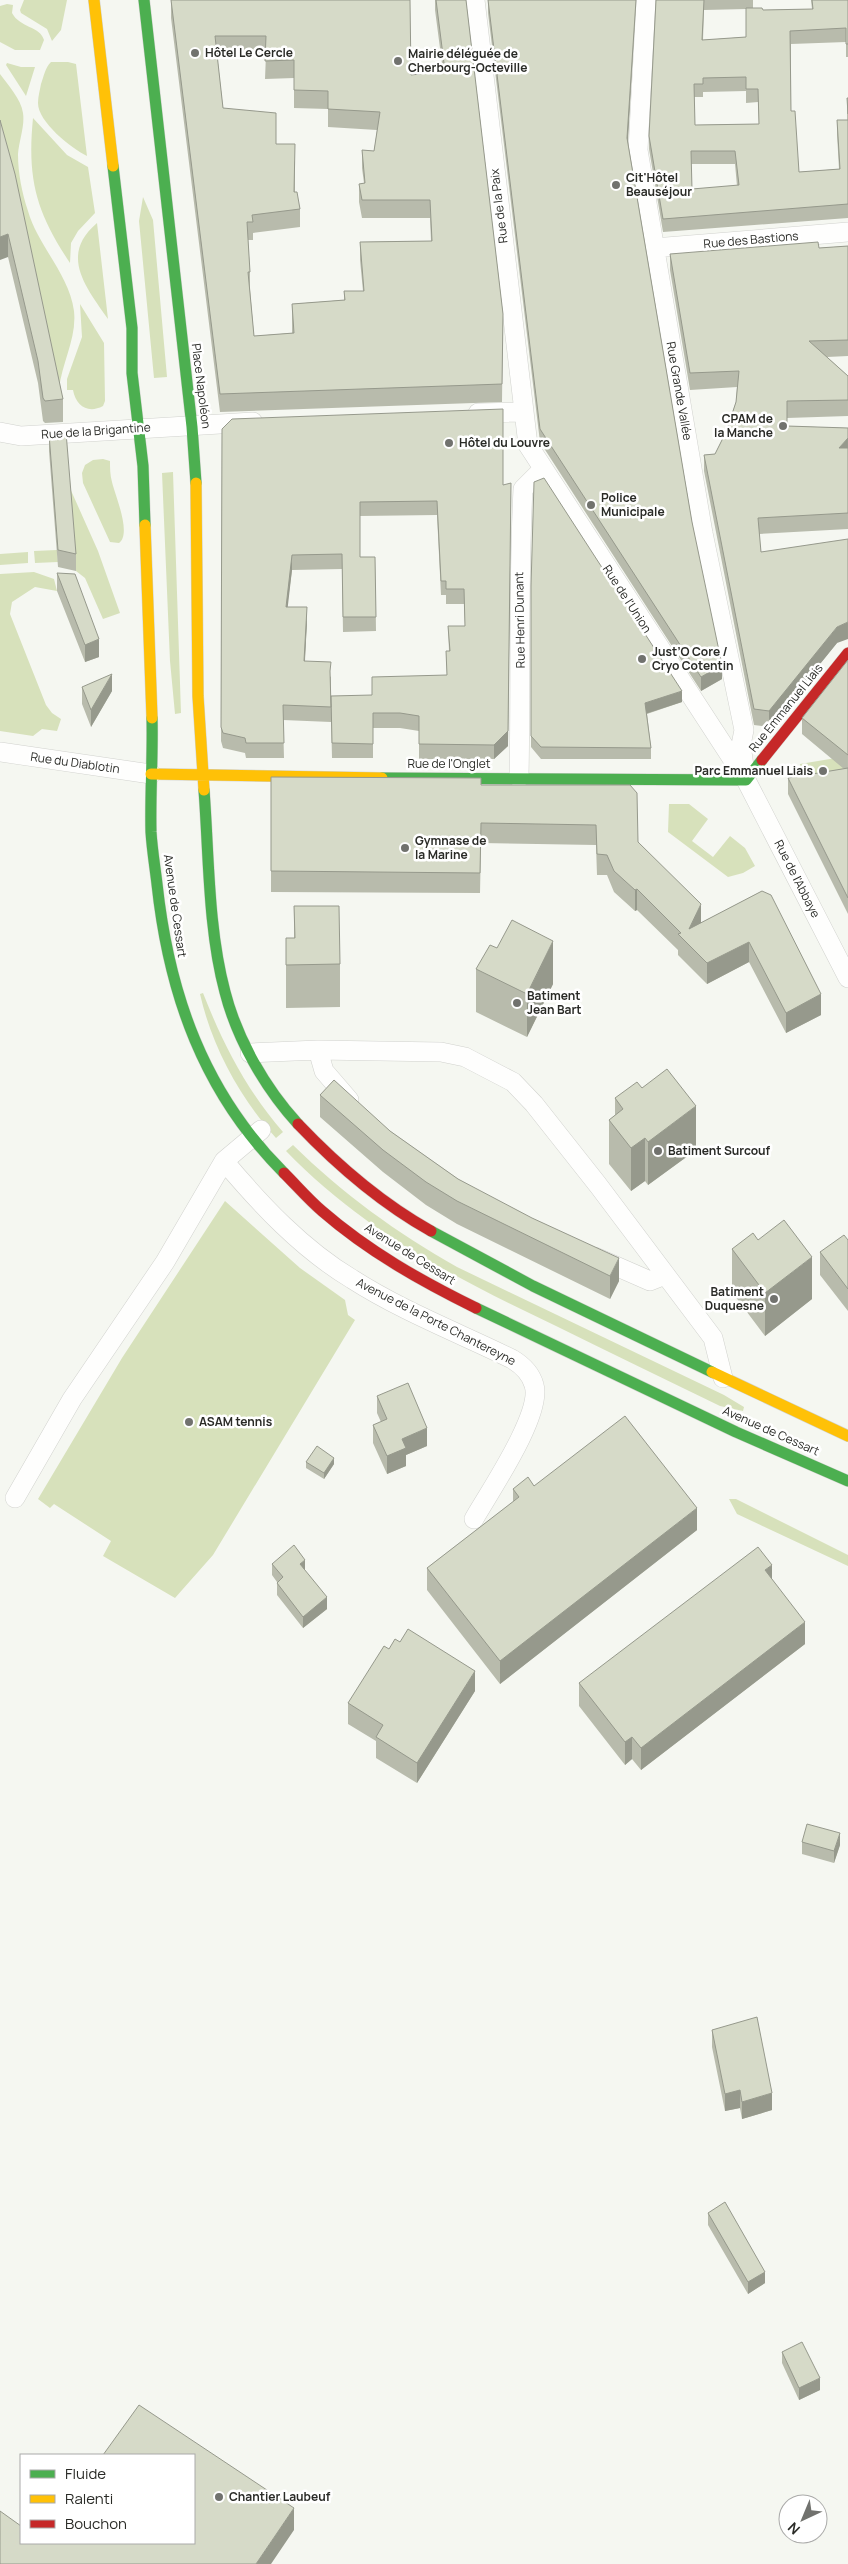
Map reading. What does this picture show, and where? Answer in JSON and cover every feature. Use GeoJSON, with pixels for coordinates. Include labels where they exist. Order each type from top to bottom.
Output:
{"type":"FeatureCollection","features":[{"type":"Feature","properties":{"kind":"main road"},"geometry":{"type":"LineString","coordinates":[[94,0],[132,328],[132,373],[143,476],[152,723],[151,774]]}},
{"type":"Feature","properties":{"kind":"main road","name":"Place Napoléon"},"geometry":{"type":"LineString","coordinates":[[144,0],[186,383],[193,424],[196,475],[199,722],[203,776]]}},
{"type":"Feature","properties":{"kind":"main road","name":"Rue Emmanuel Liais"},"geometry":{"type":"LineString","coordinates":[[746,780],[848,653]]}},
{"type":"Feature","properties":{"kind":"main road","name":"Rue de l'Onglet"},"geometry":{"type":"LineString","coordinates":[[151,774],[746,780]]}},
{"type":"Feature","properties":{"kind":"main road","name":"Avenue de Cessart"},"geometry":{"type":"LineString","coordinates":[[151,774],[151,833],[159,906],[165,949],[176,992],[192,1036],[208,1071],[288,1179],[322,1211],[370,1249],[431,1286],[736,1432],[848,1481]]}},
{"type":"Feature","properties":{"kind":"main road"},"geometry":{"type":"LineString","coordinates":[[203,776],[220,963],[228,1004],[250,1053],[270,1088],[300,1128],[351,1176],[409,1220],[494,1267],[723,1378],[848,1436]]}},
{"type":"Feature","properties":{"kind":"street","name":"Rue de la Paix"},"geometry":{"type":"LineString","coordinates":[[475,0],[524,412]]}},
{"type":"Feature","properties":{"kind":"street","name":"Rue Grande Vallée"},"geometry":{"type":"LineString","coordinates":[[646,0],[638,150],[704,533],[744,730],[742,745],[746,780]]}},
{"type":"Feature","properties":{"kind":"street","name":"Rue des Bastions"},"geometry":{"type":"LineString","coordinates":[[654,248],[848,232]]}},
{"type":"Feature","properties":{"kind":"street"},"geometry":{"type":"LineString","coordinates":[[464,414],[524,412]]}},
{"type":"Feature","properties":{"kind":"street","name":"Rue de l'Union"},"geometry":{"type":"LineString","coordinates":[[524,412],[528,445],[542,470],[746,780]]}},
{"type":"Feature","properties":{"kind":"street","name":"Rue de la Brigantine"},"geometry":{"type":"LineString","coordinates":[[0,432],[21,436],[193,424],[274,422]]}},
{"type":"Feature","properties":{"kind":"street","name":"Rue Henri Dunant"},"geometry":{"type":"LineString","coordinates":[[519,778],[521,654],[519,577],[523,489],[542,470]]}},
{"type":"Feature","properties":{"kind":"street","name":"Rue du Diablotin"},"geometry":{"type":"LineString","coordinates":[[0,752],[151,774]]}},
{"type":"Feature","properties":{"kind":"street","name":"Rue de l'Abbaye"},"geometry":{"type":"LineString","coordinates":[[746,780],[848,978]]}},
{"type":"Feature","properties":{"kind":"street"},"geometry":{"type":"LineString","coordinates":[[318,1050],[324,1071],[360,1112]]}},
{"type":"Feature","properties":{"kind":"street"},"geometry":{"type":"LineString","coordinates":[[250,1053],[318,1050],[441,1052],[465,1057],[513,1082],[534,1104],[580,1162],[713,1338],[723,1378]]}},
{"type":"Feature","properties":{"kind":"street"},"geometry":{"type":"LineString","coordinates":[[15,1498],[72,1399],[165,1262],[224,1161],[256,1134]]}},
{"type":"Feature","properties":{"kind":"street","name":"Avenue de la Porte Chantereyne"},"geometry":{"type":"LineString","coordinates":[[224,1161],[263,1205],[298,1239],[350,1279],[512,1359],[530,1375],[535,1385],[536,1399],[531,1419],[474,1519]]}},
{"type":"Feature","properties":{"kind":"street"},"geometry":{"type":"LineString","coordinates":[[581,1250],[650,1281],[665,1275]]}},
{"type":"Feature","properties":{"kind":"green space"},"geometry":{"type":"Polygon","coordinates":[[[24,0],[67,0],[61,30],[52,41],[47,29],[21,13],[20,10],[24,0]]]}},
{"type":"Feature","properties":{"kind":"green space"},"geometry":{"type":"Polygon","coordinates":[[[13,5],[12,13],[20,22],[42,35],[44,40],[40,50],[15,50],[0,42],[0,6],[13,5]]]}},
{"type":"Feature","properties":{"kind":"green space"},"geometry":{"type":"Polygon","coordinates":[[[51,62],[76,64],[87,156],[56,134],[39,110],[38,100],[41,84],[46,69],[51,62]]]}},
{"type":"Feature","properties":{"kind":"green space"},"geometry":{"type":"Polygon","coordinates":[[[7,63],[21,67],[35,67],[26,96],[6,65],[7,63]]]}},
{"type":"Feature","properties":{"kind":"green space"},"geometry":{"type":"Polygon","coordinates":[[[0,74],[17,97],[23,113],[18,161],[26,204],[33,224],[66,285],[74,311],[73,331],[59,389],[0,137],[0,74]]]}},
{"type":"Feature","properties":{"kind":"green space"},"geometry":{"type":"Polygon","coordinates":[[[33,118],[67,155],[88,167],[95,213],[78,231],[71,243],[70,263],[49,227],[36,194],[31,159],[33,118]]]}},
{"type":"Feature","properties":{"kind":"green space"},"geometry":{"type":"Polygon","coordinates":[[[143,197],[153,220],[167,377],[154,378],[139,221],[143,197]]]}},
{"type":"Feature","properties":{"kind":"green space"},"geometry":{"type":"Polygon","coordinates":[[[97,223],[108,319],[85,283],[78,259],[80,247],[86,235],[97,223]]]}},
{"type":"Feature","properties":{"kind":"green space"},"geometry":{"type":"Polygon","coordinates":[[[80,304],[104,343],[105,401],[103,406],[92,409],[88,409],[80,404],[73,390],[67,390],[67,379],[82,337],[80,304]]]}},
{"type":"Feature","properties":{"kind":"green space"},"geometry":{"type":"Polygon","coordinates":[[[103,459],[110,461],[111,479],[123,523],[123,538],[119,543],[110,542],[83,483],[82,473],[85,465],[93,460],[103,459]]]}},
{"type":"Feature","properties":{"kind":"green space"},"geometry":{"type":"Polygon","coordinates":[[[173,472],[181,713],[175,714],[170,661],[162,473],[173,472]]]}},
{"type":"Feature","properties":{"kind":"green space"},"geometry":{"type":"Polygon","coordinates":[[[69,486],[98,551],[120,613],[103,619],[85,578],[76,571],[69,486]]]}},
{"type":"Feature","properties":{"kind":"green space"},"geometry":{"type":"Polygon","coordinates":[[[57,550],[58,562],[35,563],[34,551],[57,550]]]}},
{"type":"Feature","properties":{"kind":"green space"},"geometry":{"type":"Polygon","coordinates":[[[28,552],[28,563],[0,565],[0,554],[28,552]]]}},
{"type":"Feature","properties":{"kind":"green space"},"geometry":{"type":"Polygon","coordinates":[[[34,572],[54,579],[57,591],[35,587],[12,602],[10,614],[46,705],[52,713],[61,719],[57,731],[42,729],[33,736],[0,731],[0,574],[34,572]]]}},
{"type":"Feature","properties":{"kind":"green space","name":"Parc Emmanuel Liais"},"geometry":{"type":"Polygon","coordinates":[[[848,756],[848,778],[798,784],[800,764],[848,756]]]}},
{"type":"Feature","properties":{"kind":"green space"},"geometry":{"type":"Polygon","coordinates":[[[669,804],[689,804],[708,819],[692,841],[713,857],[730,836],[745,848],[755,866],[743,873],[728,877],[668,832],[669,804]]]}},
{"type":"Feature","properties":{"kind":"green space"},"geometry":{"type":"Polygon","coordinates":[[[203,993],[237,1066],[258,1100],[283,1132],[276,1138],[239,1089],[229,1071],[205,1014],[200,994],[203,993]]]}},
{"type":"Feature","properties":{"kind":"green space"},"geometry":{"type":"Polygon","coordinates":[[[293,1145],[331,1180],[371,1212],[435,1254],[457,1267],[724,1395],[744,1407],[743,1411],[720,1406],[482,1290],[413,1251],[380,1230],[317,1180],[286,1151],[293,1145]]]}},
{"type":"Feature","properties":{"kind":"green space","name":"ASAM tennis"},"geometry":{"type":"Polygon","coordinates":[[[225,1201],[300,1268],[345,1300],[348,1315],[355,1320],[213,1555],[175,1598],[103,1556],[111,1541],[54,1504],[50,1508],[38,1499],[122,1358],[225,1201]]]}},
{"type":"Feature","properties":{"kind":"green space"},"geometry":{"type":"Polygon","coordinates":[[[729,1499],[736,1499],[848,1555],[848,1566],[737,1514],[729,1499]]]}},
{"type":"Feature","properties":{"kind":"building"},"geometry":{"type":"Polygon","coordinates":[[[171,0],[410,0],[411,75],[445,71],[436,0],[466,0],[503,314],[502,384],[220,394],[171,0]],[[215,36],[223,108],[276,113],[276,144],[295,144],[294,192],[297,192],[300,209],[252,215],[253,222],[247,222],[250,272],[248,272],[254,336],[294,333],[292,304],[345,300],[344,291],[364,291],[360,242],[432,241],[430,200],[362,200],[359,184],[365,183],[362,150],[374,151],[380,112],[328,109],[328,91],[294,90],[294,60],[265,61],[266,36],[215,36]]]}},
{"type":"Feature","properties":{"kind":"building"},"geometry":{"type":"Polygon","coordinates":[[[488,0],[636,0],[627,138],[692,522],[722,665],[701,677],[540,429],[488,0]]]}},
{"type":"Feature","properties":{"kind":"building"},"geometry":{"type":"Polygon","coordinates":[[[656,0],[704,0],[702,40],[746,37],[746,8],[762,8],[763,10],[813,9],[812,0],[848,0],[848,44],[846,44],[846,28],[790,31],[791,111],[795,111],[799,172],[840,169],[837,120],[848,120],[848,204],[663,219],[649,136],[656,0]],[[746,77],[703,78],[703,84],[694,84],[695,125],[759,124],[758,89],[746,89],[746,77]],[[691,151],[692,189],[739,185],[735,151],[691,151]]]}},
{"type":"Feature","properties":{"kind":"building"},"geometry":{"type":"Polygon","coordinates":[[[0,120],[15,174],[63,399],[45,401],[43,398],[38,361],[8,234],[0,237],[0,120]]]}},
{"type":"Feature","properties":{"kind":"building"},"geometry":{"type":"Polygon","coordinates":[[[818,242],[819,248],[848,246],[848,340],[809,341],[848,376],[848,400],[787,401],[787,426],[848,428],[848,438],[839,448],[848,448],[848,513],[758,518],[761,552],[848,539],[848,622],[837,627],[769,711],[754,709],[704,455],[715,454],[726,432],[736,402],[739,371],[690,373],[670,254],[818,242]]]}},
{"type":"Feature","properties":{"kind":"building"},"geometry":{"type":"Polygon","coordinates":[[[503,409],[503,485],[511,483],[508,731],[494,745],[419,744],[419,716],[400,713],[373,713],[373,744],[332,743],[331,696],[372,695],[372,677],[447,675],[446,651],[450,651],[448,626],[465,626],[464,589],[446,589],[446,581],[441,581],[437,501],[360,502],[360,557],[375,557],[376,617],[343,617],[342,554],[292,555],[286,607],[307,607],[304,661],[331,662],[330,671],[331,707],[283,705],[284,743],[246,743],[245,738],[223,733],[221,727],[222,429],[232,419],[503,409]]]}},
{"type":"Feature","properties":{"kind":"building"},"geometry":{"type":"Polygon","coordinates":[[[66,432],[76,554],[58,550],[49,434],[66,432]]]}},
{"type":"Feature","properties":{"kind":"building"},"geometry":{"type":"Polygon","coordinates":[[[544,478],[682,691],[645,703],[651,748],[541,747],[531,736],[531,586],[534,482],[544,478]]]}},
{"type":"Feature","properties":{"kind":"building"},"geometry":{"type":"Polygon","coordinates":[[[57,573],[75,574],[99,639],[85,645],[57,573]]]}},
{"type":"Feature","properties":{"kind":"building"},"geometry":{"type":"Polygon","coordinates":[[[848,660],[848,755],[802,718],[848,660]]]}},
{"type":"Feature","properties":{"kind":"building"},"geometry":{"type":"Polygon","coordinates":[[[112,674],[91,710],[82,687],[112,674]]]}},
{"type":"Feature","properties":{"kind":"building"},"geometry":{"type":"Polygon","coordinates":[[[848,768],[848,898],[788,778],[848,768]]]}},
{"type":"Feature","properties":{"kind":"building"},"geometry":{"type":"Polygon","coordinates":[[[271,777],[481,778],[481,785],[630,785],[637,793],[638,842],[701,904],[689,929],[762,891],[771,895],[821,994],[786,1013],[749,942],[707,963],[678,934],[681,933],[637,889],[635,890],[614,871],[607,855],[597,854],[596,825],[481,823],[480,873],[271,871],[271,777]]]}},
{"type":"Feature","properties":{"kind":"building"},"geometry":{"type":"Polygon","coordinates":[[[294,906],[339,906],[340,964],[286,965],[286,938],[295,938],[294,906]]]}},
{"type":"Feature","properties":{"kind":"building"},"geometry":{"type":"Polygon","coordinates":[[[512,920],[553,941],[527,994],[476,969],[490,945],[497,948],[512,920]]]}},
{"type":"Feature","properties":{"kind":"building"},"geometry":{"type":"Polygon","coordinates":[[[667,1069],[696,1106],[648,1142],[645,1138],[631,1148],[609,1120],[623,1109],[615,1098],[637,1082],[642,1088],[667,1069]]]}},
{"type":"Feature","properties":{"kind":"building"},"geometry":{"type":"Polygon","coordinates":[[[334,1080],[390,1131],[458,1179],[532,1218],[619,1258],[610,1276],[457,1201],[426,1182],[383,1150],[320,1095],[334,1080]]]}},
{"type":"Feature","properties":{"kind":"building"},"geometry":{"type":"Polygon","coordinates":[[[784,1220],[812,1257],[765,1293],[732,1249],[753,1233],[758,1240],[784,1220]]]}},
{"type":"Feature","properties":{"kind":"building"},"geometry":{"type":"Polygon","coordinates":[[[844,1235],[848,1240],[848,1289],[820,1252],[844,1235]]]}},
{"type":"Feature","properties":{"kind":"building"},"geometry":{"type":"Polygon","coordinates":[[[408,1383],[427,1428],[402,1439],[406,1448],[387,1456],[373,1425],[387,1419],[377,1396],[408,1383]]]}},
{"type":"Feature","properties":{"kind":"building"},"geometry":{"type":"Polygon","coordinates":[[[625,1416],[697,1508],[500,1661],[427,1568],[519,1497],[513,1489],[528,1477],[534,1486],[625,1416]]]}},
{"type":"Feature","properties":{"kind":"building"},"geometry":{"type":"Polygon","coordinates":[[[317,1446],[334,1458],[324,1473],[306,1462],[317,1446]]]}},
{"type":"Feature","properties":{"kind":"building"},"geometry":{"type":"Polygon","coordinates":[[[294,1545],[305,1560],[300,1564],[327,1597],[303,1617],[277,1583],[283,1577],[272,1564],[294,1545]]]}},
{"type":"Feature","properties":{"kind":"building"},"geometry":{"type":"Polygon","coordinates":[[[758,1547],[772,1565],[765,1570],[805,1622],[641,1748],[632,1737],[625,1742],[579,1683],[758,1547]]]}},
{"type":"Feature","properties":{"kind":"building"},"geometry":{"type":"Polygon","coordinates":[[[408,1629],[475,1671],[417,1763],[376,1737],[383,1725],[348,1703],[384,1646],[389,1649],[395,1639],[400,1642],[408,1629]]]}},
{"type":"Feature","properties":{"kind":"building"},"geometry":{"type":"Polygon","coordinates":[[[807,1824],[840,1833],[834,1851],[802,1842],[807,1824]]]}},
{"type":"Feature","properties":{"kind":"building"},"geometry":{"type":"Polygon","coordinates":[[[757,2017],[772,2093],[742,2102],[740,2090],[725,2094],[712,2030],[757,2017]]]}},
{"type":"Feature","properties":{"kind":"building"},"geometry":{"type":"Polygon","coordinates":[[[725,2202],[765,2272],[748,2282],[708,2213],[725,2202]]]}},
{"type":"Feature","properties":{"kind":"building"},"geometry":{"type":"Polygon","coordinates":[[[802,2342],[820,2378],[799,2388],[782,2352],[802,2342]]]}},
{"type":"Feature","properties":{"kind":"building","name":"Chantier Laubeuf"},"geometry":{"type":"Polygon","coordinates":[[[139,2405],[294,2508],[256,2564],[0,2564],[0,2511],[20,2525],[20,2544],[195,2544],[195,2454],[104,2454],[139,2405]]]}},
{"type":"Feature","properties":{"kind":"traffic: fast"},"geometry":{"type":"LineString","coordinates":[[144,0],[192,427],[196,483]]}},
{"type":"Feature","properties":{"kind":"traffic: fast"},"geometry":{"type":"LineString","coordinates":[[113,166],[132,328],[132,373],[143,466],[145,525]]}},
{"type":"Feature","properties":{"kind":"traffic: fast"},"geometry":{"type":"LineString","coordinates":[[152,718],[152,845],[163,925],[181,1003],[195,1040],[212,1076],[232,1110],[256,1142],[284,1173]]}},
{"type":"Feature","properties":{"kind":"traffic: fast"},"geometry":{"type":"LineString","coordinates":[[382,778],[746,780],[762,760]]}},
{"type":"Feature","properties":{"kind":"traffic: fast"},"geometry":{"type":"LineString","coordinates":[[204,790],[212,918],[219,968],[230,1010],[245,1045],[264,1079],[274,1095],[298,1124]]}},
{"type":"Feature","properties":{"kind":"traffic: fast"},"geometry":{"type":"LineString","coordinates":[[431,1231],[533,1286],[712,1372]]}},
{"type":"Feature","properties":{"kind":"traffic: fast"},"geometry":{"type":"LineString","coordinates":[[476,1308],[736,1432],[848,1481]]}},
{"type":"Feature","properties":{"kind":"traffic: slow"},"geometry":{"type":"LineString","coordinates":[[94,0],[113,166]]}},
{"type":"Feature","properties":{"kind":"traffic: slow"},"geometry":{"type":"LineString","coordinates":[[196,483],[198,696],[204,790]]}},
{"type":"Feature","properties":{"kind":"traffic: slow"},"geometry":{"type":"LineString","coordinates":[[145,525],[152,718]]}},
{"type":"Feature","properties":{"kind":"traffic: slow"},"geometry":{"type":"LineString","coordinates":[[151,774],[382,778]]}},
{"type":"Feature","properties":{"kind":"traffic: slow"},"geometry":{"type":"LineString","coordinates":[[712,1372],[848,1436]]}},
{"type":"Feature","properties":{"kind":"traffic: jam"},"geometry":{"type":"LineString","coordinates":[[762,760],[848,653]]}},
{"type":"Feature","properties":{"kind":"traffic: jam"},"geometry":{"type":"LineString","coordinates":[[298,1124],[328,1154],[377,1196],[431,1231]]}},
{"type":"Feature","properties":{"kind":"traffic: jam"},"geometry":{"type":"LineString","coordinates":[[284,1173],[317,1207],[376,1252],[415,1276],[476,1308]]}},
{"type":"Feature","properties":{"kind":"place","name":"Hôtel Le Cercle"},"geometry":{"type":"Point","coordinates":[195,53]}},
{"type":"Feature","properties":{"kind":"place","name":"Mairie déléguée de Cherbourg-Octeville"},"geometry":{"type":"Point","coordinates":[398,61]}},
{"type":"Feature","properties":{"kind":"place","name":"Cit'Hôtel Beauséjour"},"geometry":{"type":"Point","coordinates":[616,185]}},
{"type":"Feature","properties":{"kind":"place","name":"CPAM de la Manche"},"geometry":{"type":"Point","coordinates":[783,426]}},
{"type":"Feature","properties":{"kind":"place","name":"Hôtel du Louvre"},"geometry":{"type":"Point","coordinates":[449,443]}},
{"type":"Feature","properties":{"kind":"place","name":"Police Municipale"},"geometry":{"type":"Point","coordinates":[591,505]}},
{"type":"Feature","properties":{"kind":"place","name":"Just’O Core / Cryo Cotentin"},"geometry":{"type":"Point","coordinates":[642,659]}},
{"type":"Feature","properties":{"kind":"place","name":"Parc Emmanuel Liais"},"geometry":{"type":"Point","coordinates":[823,771]}},
{"type":"Feature","properties":{"kind":"place","name":"Gymnase de la Marine"},"geometry":{"type":"Point","coordinates":[405,848]}},
{"type":"Feature","properties":{"kind":"place","name":"Batiment Jean Bart"},"geometry":{"type":"Point","coordinates":[517,1003]}},
{"type":"Feature","properties":{"kind":"place","name":"Batiment Surcouf"},"geometry":{"type":"Point","coordinates":[658,1151]}},
{"type":"Feature","properties":{"kind":"place","name":"Batiment Duquesne"},"geometry":{"type":"Point","coordinates":[774,1299]}},
{"type":"Feature","properties":{"kind":"place","name":"ASAM tennis"},"geometry":{"type":"Point","coordinates":[189,1422]}},
{"type":"Feature","properties":{"kind":"place","name":"Chantier Laubeuf"},"geometry":{"type":"Point","coordinates":[219,2497]}}]}
